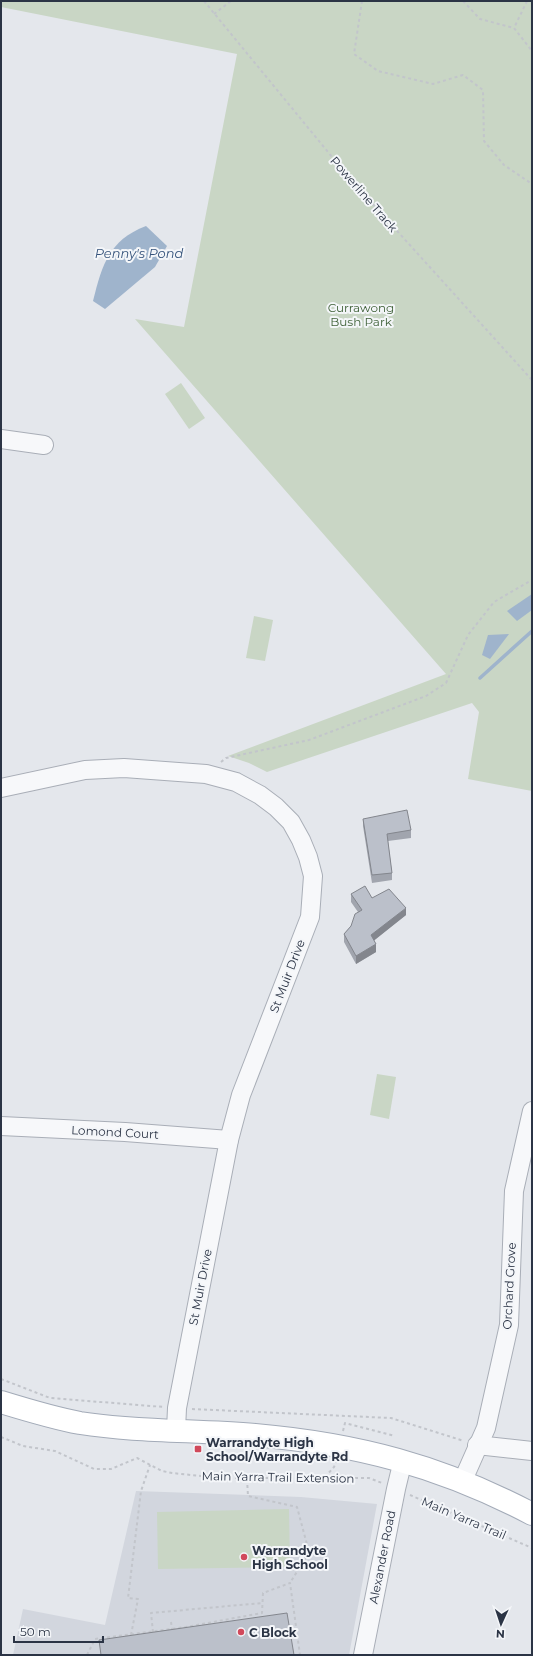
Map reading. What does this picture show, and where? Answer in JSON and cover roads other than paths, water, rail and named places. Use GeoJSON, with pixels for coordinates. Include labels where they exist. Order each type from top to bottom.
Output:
{"type":"FeatureCollection","features":[{"type":"Feature","properties":{"kind":"main road"},"geometry":{"type":"LineString","coordinates":[[1,1402],[47,1416],[81,1423],[255,1435],[318,1442],[404,1460],[463,1480],[532,1514]]}},
{"type":"Feature","properties":{"kind":"street"},"geometry":{"type":"LineString","coordinates":[[1,439],[44,445]]}},
{"type":"Feature","properties":{"kind":"street","name":"St Muir Drive"},"geometry":{"type":"LineString","coordinates":[[1,788],[85,770],[124,768],[206,774],[236,782],[260,795],[276,807],[291,822],[301,840],[313,876],[310,918],[241,1095],[228,1140],[177,1408],[176,1430]]}},
{"type":"Feature","properties":{"kind":"street","name":"Orchard Grove"},"geometry":{"type":"LineString","coordinates":[[463,1480],[477,1445],[486,1428],[509,1326],[514,1191],[532,1111]]}},
{"type":"Feature","properties":{"kind":"street","name":"Lomond Court"},"geometry":{"type":"LineString","coordinates":[[1,1126],[125,1132],[228,1140]]}},
{"type":"Feature","properties":{"kind":"street"},"geometry":{"type":"LineString","coordinates":[[477,1445],[532,1451]]}},
{"type":"Feature","properties":{"kind":"street","name":"Alexander Road"},"geometry":{"type":"LineString","coordinates":[[363,1655],[396,1489],[404,1460]]}},
{"type":"Feature","properties":{"kind":"water","name":"Penny's Pond"},"geometry":{"type":"Polygon","coordinates":[[[146,226],[167,246],[155,267],[105,309],[93,301],[104,265],[115,246],[133,232],[146,226]]]}},
{"type":"Feature","properties":{"kind":"water"},"geometry":{"type":"Polygon","coordinates":[[[532,594],[532,610],[517,621],[507,611],[532,594]]]}},
{"type":"Feature","properties":{"kind":"water"},"geometry":{"type":"Polygon","coordinates":[[[509,634],[490,659],[482,655],[488,635],[509,634]]]}},
{"type":"Feature","properties":{"kind":"waterway"},"geometry":{"type":"LineString","coordinates":[[480,678],[532,631]]}},
{"type":"Feature","properties":{"kind":"place","name":"Warrandyte High School/Warrandyte Rd"},"geometry":{"type":"Point","coordinates":[198,1449]}},
{"type":"Feature","properties":{"kind":"place","name":"Warrandyte High School"},"geometry":{"type":"Point","coordinates":[244,1557]}},
{"type":"Feature","properties":{"kind":"place","name":"C Block"},"geometry":{"type":"Point","coordinates":[241,1632]}},
{"type":"Feature","properties":{"kind":"park label","name":"Currawong Bush Park"},"geometry":{"type":"Point","coordinates":[361,314]}}]}
